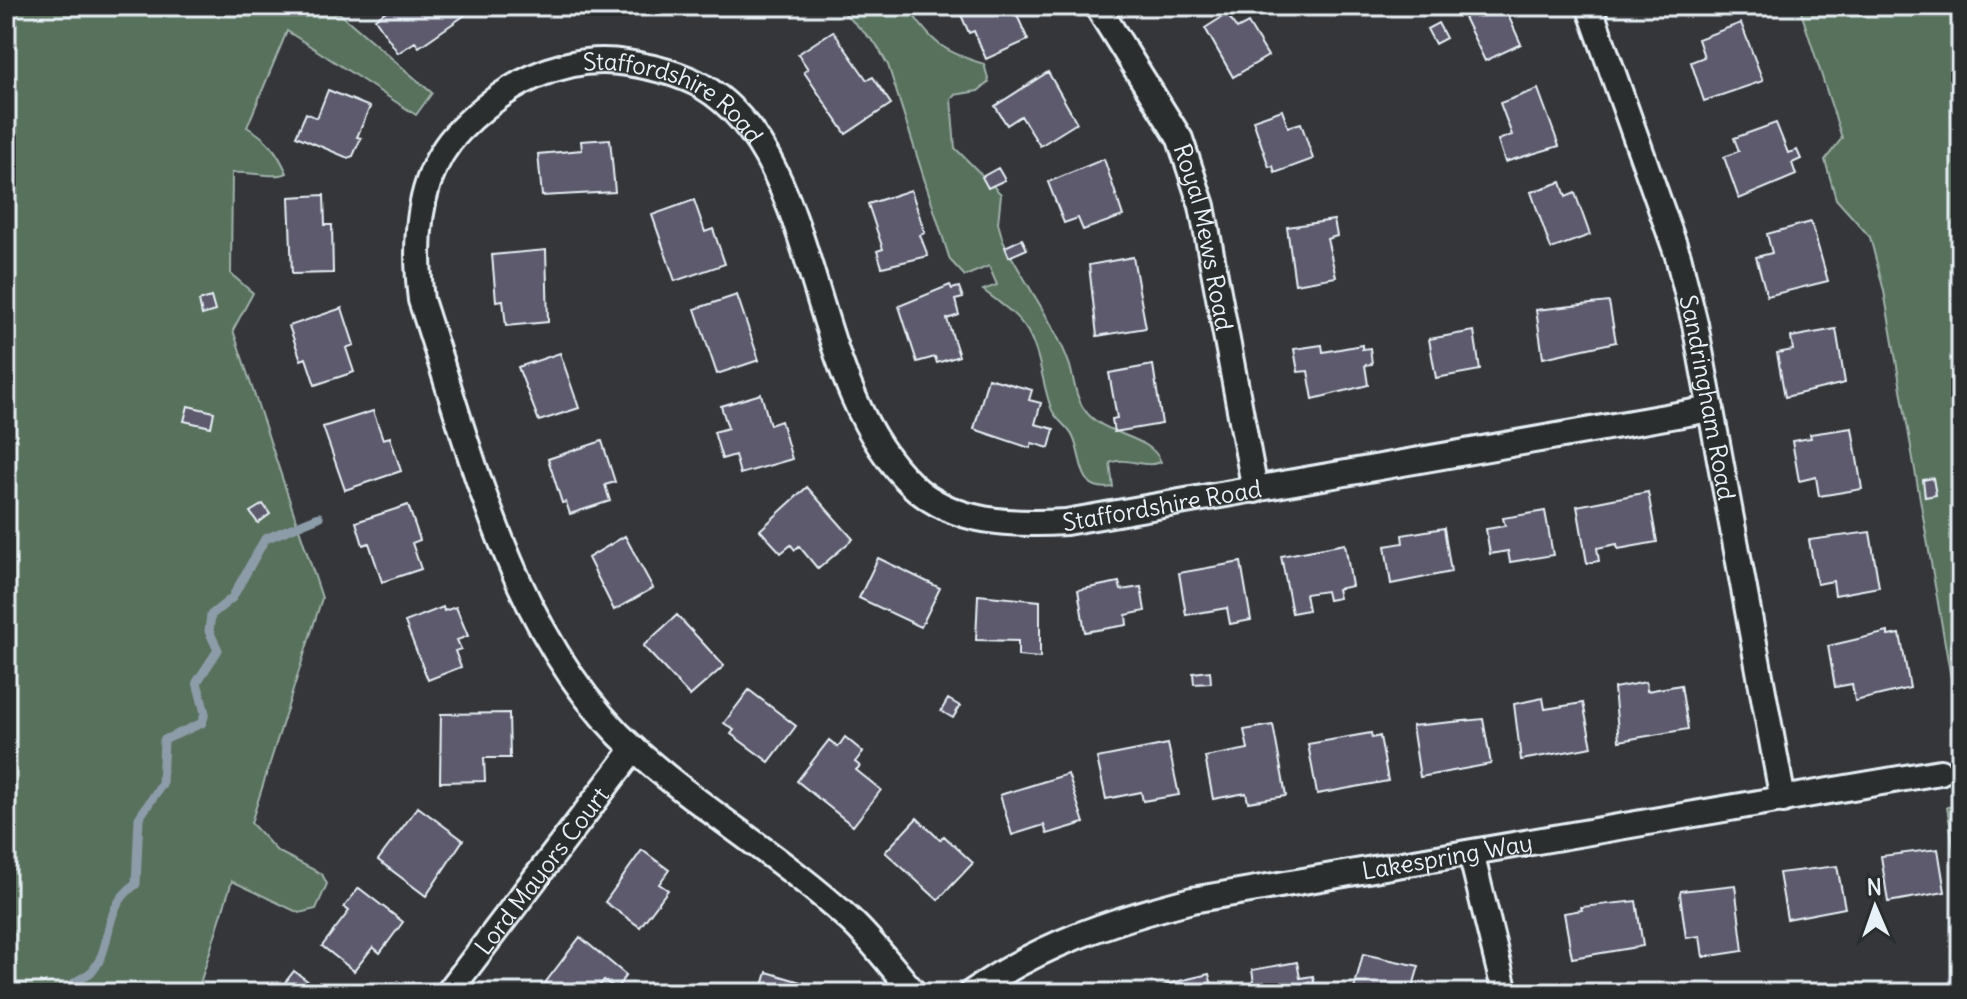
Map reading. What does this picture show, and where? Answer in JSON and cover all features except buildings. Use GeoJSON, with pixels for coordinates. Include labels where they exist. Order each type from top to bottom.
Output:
{"type":"FeatureCollection","features":[{"type":"Feature","properties":{"kind":"street","name":"Royal Mews Road"},"geometry":{"type":"LineString","coordinates":[[1097,6],[1180,139],[1191,167],[1202,206],[1255,490]]}},
{"type":"Feature","properties":{"kind":"street","name":"Sandringham Road"},"geometry":{"type":"LineString","coordinates":[[1589,6],[1678,256],[1711,409],[1783,800]]}},
{"type":"Feature","properties":{"kind":"street","name":"Staffordshire Road"},"geometry":{"type":"LineString","coordinates":[[914,993],[852,921],[634,749],[583,690],[552,645],[515,577],[421,300],[416,256],[421,206],[434,169],[452,137],[489,101],[525,78],[567,66],[614,61],[660,69],[702,86],[732,110],[755,137],[779,180],[853,402],[880,449],[913,486],[943,508],[987,520],[1025,525],[1066,522],[1711,409]]}},
{"type":"Feature","properties":{"kind":"street","name":"Lord Mayors Court"},"geometry":{"type":"LineString","coordinates":[[448,993],[634,749]]}},
{"type":"Feature","properties":{"kind":"street","name":"Lakespring Way"},"geometry":{"type":"LineString","coordinates":[[971,993],[1047,946],[1125,917],[1192,900],[1940,772]]}},
{"type":"Feature","properties":{"kind":"street"},"geometry":{"type":"LineString","coordinates":[[1471,853],[1505,993]]}},
{"type":"Feature","properties":{"kind":"green space"},"geometry":{"type":"Polygon","coordinates":[[[6,6],[331,6],[432,93],[416,115],[287,31],[247,127],[271,146],[287,173],[232,173],[231,274],[253,293],[233,330],[322,598],[251,823],[277,851],[322,874],[327,884],[316,909],[299,913],[232,881],[197,993],[6,993],[6,6]]]}},
{"type":"Feature","properties":{"kind":"green space"},"geometry":{"type":"Polygon","coordinates":[[[837,6],[907,6],[939,44],[957,55],[984,64],[989,82],[978,91],[954,95],[951,99],[955,148],[1001,194],[998,223],[1003,241],[1056,335],[1070,366],[1082,406],[1099,423],[1149,447],[1161,462],[1110,463],[1113,487],[1101,488],[1087,480],[1073,437],[1051,408],[1036,350],[1028,332],[1013,314],[983,290],[997,285],[989,266],[965,276],[950,260],[888,65],[876,44],[837,6]]]}},
{"type":"Feature","properties":{"kind":"green space"},"geometry":{"type":"Polygon","coordinates":[[[1799,6],[1961,6],[1961,736],[1884,291],[1870,237],[1836,199],[1825,160],[1842,138],[1799,6]]]}},
{"type":"Feature","properties":{"kind":"green space"},"geometry":{"type":"Polygon","coordinates":[[[1961,805],[1961,890],[1947,807],[1961,805]]]}},
{"type":"Feature","properties":{"kind":"green space"},"geometry":{"type":"Polygon","coordinates":[[[1961,981],[1961,993],[1887,993],[1961,981]]]}},
{"type":"Feature","properties":{"kind":"waterway"},"geometry":{"type":"LineString","coordinates":[[65,993],[94,969],[104,948],[117,904],[136,884],[139,818],[162,784],[164,740],[202,723],[205,713],[197,682],[218,650],[209,631],[211,615],[232,598],[265,539],[319,517]]}}]}
